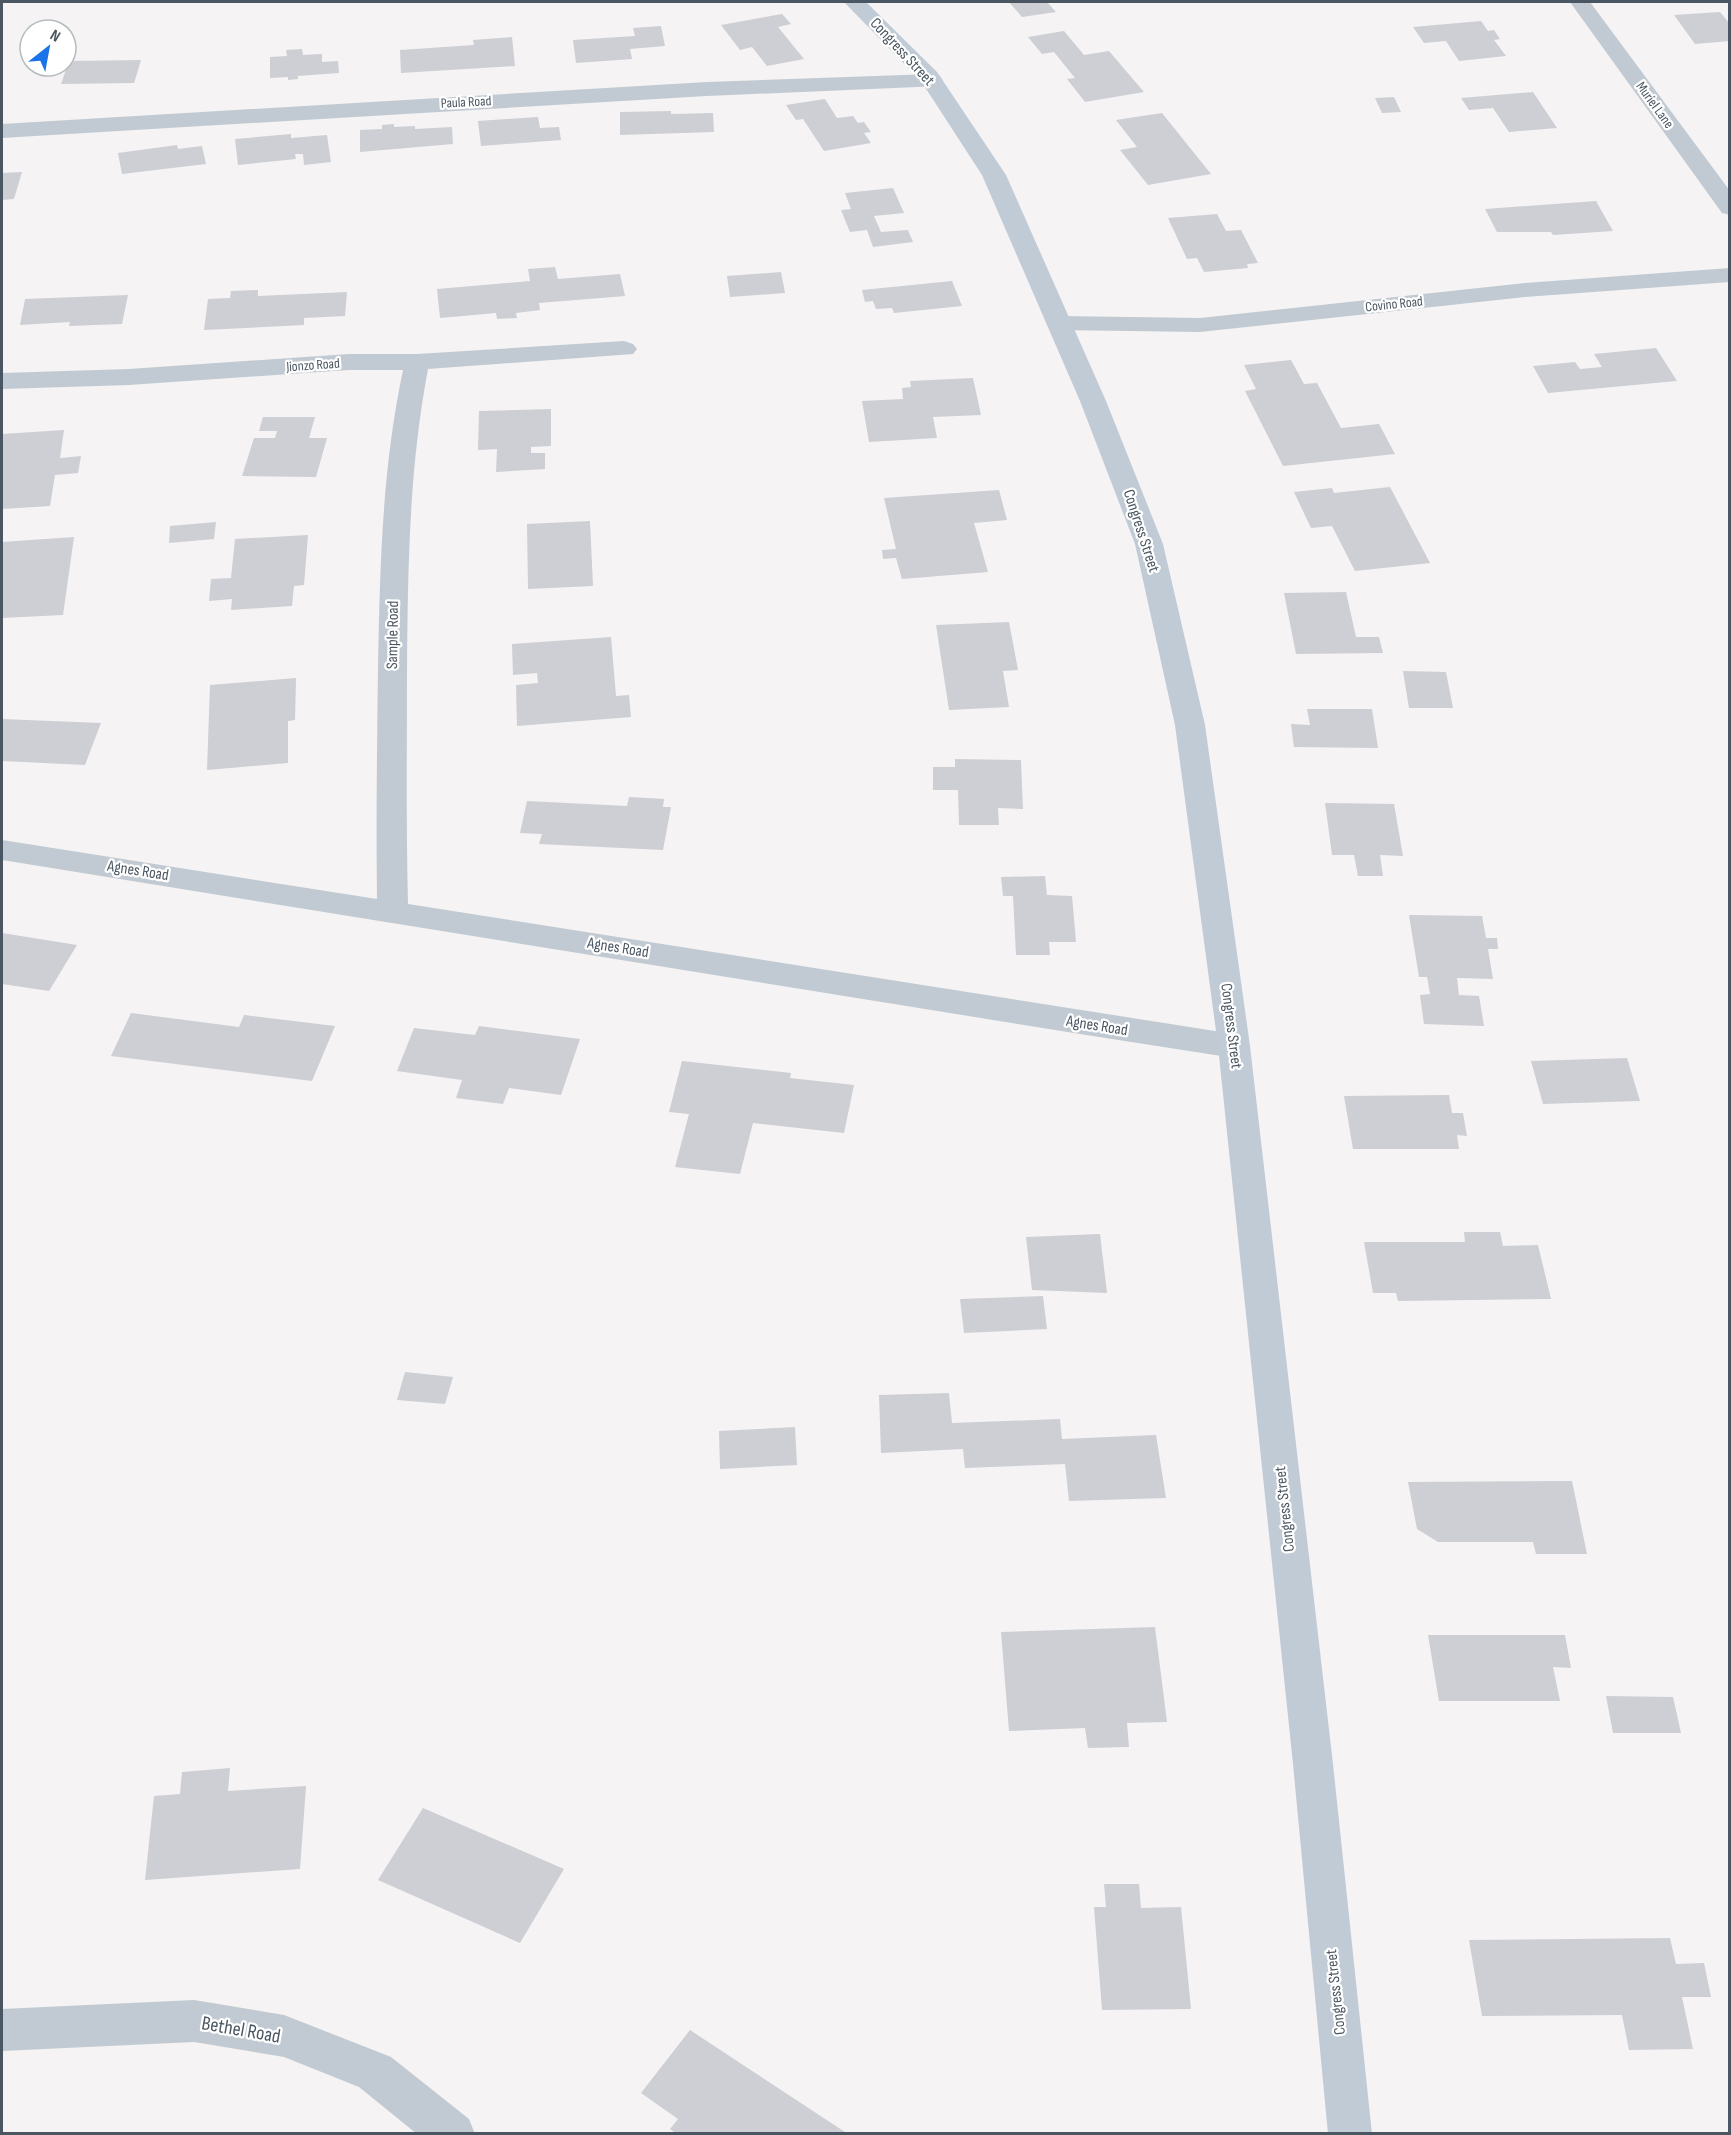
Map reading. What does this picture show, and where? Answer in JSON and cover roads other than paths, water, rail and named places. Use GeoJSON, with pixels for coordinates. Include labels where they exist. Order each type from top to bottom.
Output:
{"type":"FeatureCollection","features":[{"type":"Feature","properties":{"kind":"main road","name":"Congress Street"},"geometry":{"type":"LineString","coordinates":[[854,2],[932,81],[994,175],[1093,401],[1149,544],[1190,725],[1234,1046],[1313,1764],[1350,2133]]}},
{"type":"Feature","properties":{"kind":"street","name":"Muriel Lane"},"geometry":{"type":"LineString","coordinates":[[1580,2],[1730,208]]}},
{"type":"Feature","properties":{"kind":"street","name":"Paula Road"},"geometry":{"type":"LineString","coordinates":[[2,131],[145,124],[472,102],[932,81]]}},
{"type":"Feature","properties":{"kind":"street","name":"Covino Road"},"geometry":{"type":"LineString","coordinates":[[1058,323],[1200,326],[1525,290],[1730,275]]}},
{"type":"Feature","properties":{"kind":"street","name":"Jionzo Road"},"geometry":{"type":"LineString","coordinates":[[2,381],[129,377],[349,362],[417,362],[624,349]]}},
{"type":"Feature","properties":{"kind":"street","name":"Sample Road"},"geometry":{"type":"LineString","coordinates":[[393,911],[391,826],[394,548],[404,428],[417,362]]}},
{"type":"Feature","properties":{"kind":"street","name":"Agnes Road"},"geometry":{"type":"LineString","coordinates":[[2,850],[1234,1046]]}},
{"type":"Feature","properties":{"kind":"street","name":"Bethel Road"},"geometry":{"type":"LineString","coordinates":[[2,2030],[194,2021],[284,2036],[375,2072],[453,2133]]}}]}
